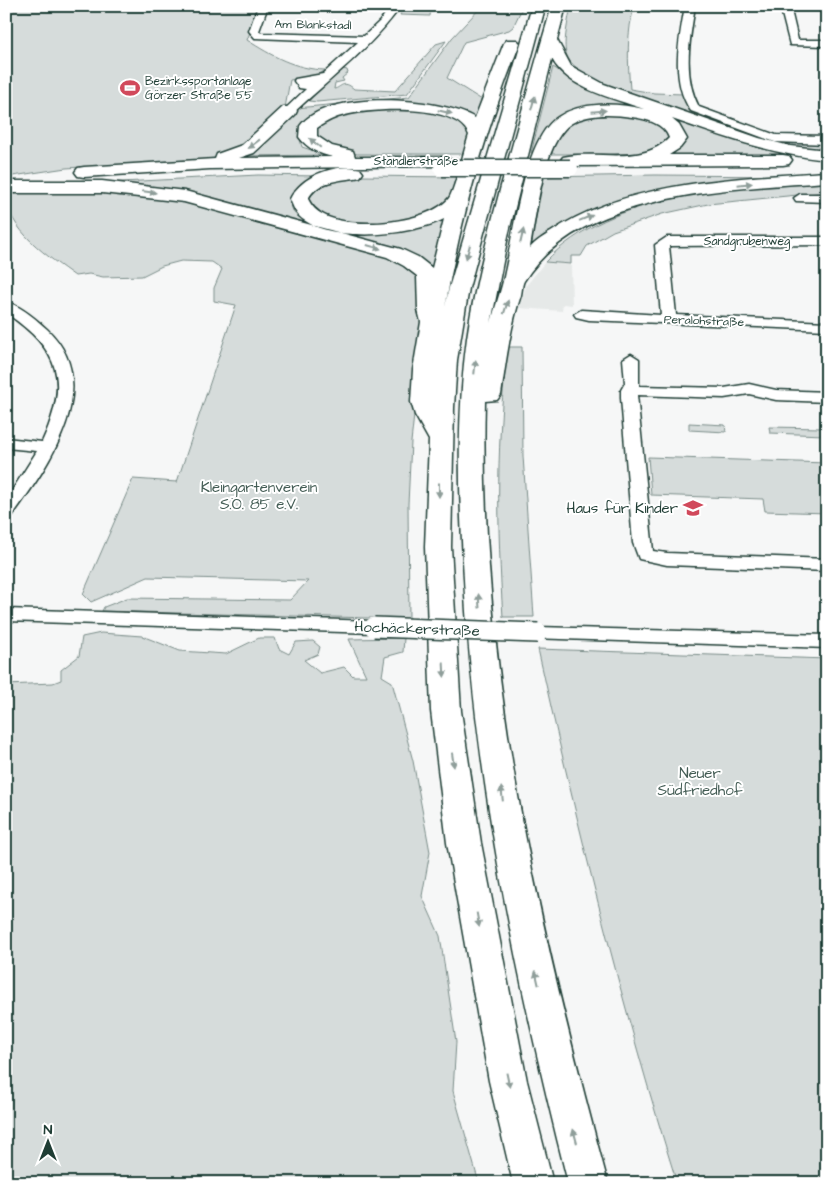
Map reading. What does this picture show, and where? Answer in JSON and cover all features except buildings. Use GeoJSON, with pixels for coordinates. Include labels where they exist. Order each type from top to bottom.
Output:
{"type":"FeatureCollection","features":[{"type":"Feature","properties":{"kind":"highway"},"geometry":{"type":"LineString","coordinates":[[559,6],[499,234],[482,310],[471,416],[482,650],[508,842],[556,1064],[588,1183]]}},
{"type":"Feature","properties":{"kind":"highway"},"geometry":{"type":"LineString","coordinates":[[440,441],[423,404],[432,322],[441,268],[457,201],[478,137],[484,98],[524,17],[538,8]]}},
{"type":"Feature","properties":{"kind":"highway"},"geometry":{"type":"LineString","coordinates":[[533,1183],[508,1081],[464,843],[446,711],[438,547],[440,441],[446,360],[459,288],[538,8]]}},
{"type":"Feature","properties":{"kind":"highway"},"geometry":{"type":"LineString","coordinates":[[502,34],[518,28]]}},
{"type":"Feature","properties":{"kind":"highway"},"geometry":{"type":"LineString","coordinates":[[549,40],[565,69],[598,87],[753,142],[790,151],[827,156]]}},
{"type":"Feature","properties":{"kind":"highway"},"geometry":{"type":"LineString","coordinates":[[438,164],[366,158],[336,153],[313,143],[308,137],[307,130],[312,122],[336,111],[376,106],[399,106],[456,114],[472,123],[478,137]]}},
{"type":"Feature","properties":{"kind":"highway"},"geometry":{"type":"LineString","coordinates":[[147,167],[235,156],[254,145],[289,111]]}},
{"type":"Feature","properties":{"kind":"highway"},"geometry":{"type":"LineString","coordinates":[[471,416],[488,404],[503,315],[513,284],[518,255],[543,152],[556,128],[563,121],[576,115],[618,111],[658,119],[677,133],[678,139],[676,143],[662,152],[626,161]]}},
{"type":"Feature","properties":{"kind":"highway","name":"Ständlerstraße"},"geometry":{"type":"LineString","coordinates":[[570,165],[626,161],[827,160]]}},
{"type":"Feature","properties":{"kind":"highway","name":"Ständlerstraße"},"geometry":{"type":"LineString","coordinates":[[8,185],[147,167],[275,162],[827,168]]}},
{"type":"Feature","properties":{"kind":"highway","name":"Ständlerstraße"},"geometry":{"type":"LineString","coordinates":[[8,185],[189,172],[411,168],[438,164]]}},
{"type":"Feature","properties":{"kind":"highway"},"geometry":{"type":"LineString","coordinates":[[411,168],[342,174],[327,178],[307,187],[300,194],[300,204],[309,214],[328,223],[360,228],[379,228],[428,219],[443,212],[457,201]]}},
{"type":"Feature","properties":{"kind":"highway"},"geometry":{"type":"LineString","coordinates":[[513,284],[526,262],[557,233],[583,219],[607,211],[690,191],[827,177]]}},
{"type":"Feature","properties":{"kind":"highway"},"geometry":{"type":"LineString","coordinates":[[8,185],[102,187],[185,197],[394,253],[424,270],[430,280],[429,314],[432,322]]}},
{"type":"Feature","properties":{"kind":"street","name":"Am Blankstadl"},"geometry":{"type":"LineString","coordinates":[[263,6],[254,30],[254,33],[259,36],[368,38]]}},
{"type":"Feature","properties":{"kind":"street"},"geometry":{"type":"LineString","coordinates":[[289,111],[368,38],[388,18],[396,6]]}},
{"type":"Feature","properties":{"kind":"street"},"geometry":{"type":"LineString","coordinates":[[690,6],[684,45],[692,106],[700,112],[784,140],[827,140]]}},
{"type":"Feature","properties":{"kind":"street"},"geometry":{"type":"LineString","coordinates":[[785,6],[794,43],[827,43]]}},
{"type":"Feature","properties":{"kind":"street"},"geometry":{"type":"LineString","coordinates":[[800,198],[827,198]]}},
{"type":"Feature","properties":{"kind":"street","name":"Sandgrubenweg"},"geometry":{"type":"LineString","coordinates":[[669,320],[662,245],[667,241],[827,242]]}},
{"type":"Feature","properties":{"kind":"street"},"geometry":{"type":"LineString","coordinates":[[6,306],[48,339],[64,368],[66,385],[63,404],[47,447],[35,470],[6,512]]}},
{"type":"Feature","properties":{"kind":"street","name":"Peralohstraße"},"geometry":{"type":"LineString","coordinates":[[581,314],[669,320],[827,326]]}},
{"type":"Feature","properties":{"kind":"street"},"geometry":{"type":"LineString","coordinates":[[631,359],[633,383],[629,390],[642,543],[645,555],[667,559],[827,566]]}},
{"type":"Feature","properties":{"kind":"street"},"geometry":{"type":"LineString","coordinates":[[629,390],[724,393],[749,389],[776,395],[827,397]]}},
{"type":"Feature","properties":{"kind":"street"},"geometry":{"type":"LineString","coordinates":[[6,443],[47,447]]}},
{"type":"Feature","properties":{"kind":"street","name":"Hochäckerstraße"},"geometry":{"type":"LineString","coordinates":[[6,615],[827,642]]}},
{"type":"Feature","properties":{"kind":"shaded area"},"geometry":{"type":"Polygon","coordinates":[[[545,262],[571,264],[572,305],[563,304],[562,311],[519,308],[526,286],[545,262]]]}},
{"type":"Feature","properties":{"kind":"green space","name":"Bezirkssportanlage Görzer Straße 55"},"geometry":{"type":"Polygon","coordinates":[[[6,6],[260,6],[247,40],[284,61],[304,67],[325,70],[319,75],[290,80],[285,108],[251,144],[224,156],[208,159],[66,168],[6,177],[6,6]]]}},
{"type":"Feature","properties":{"kind":"green space"},"geometry":{"type":"Polygon","coordinates":[[[404,6],[431,6],[430,16],[400,15],[404,6]]]}},
{"type":"Feature","properties":{"kind":"green space"},"geometry":{"type":"Polygon","coordinates":[[[482,6],[523,6],[513,27],[509,30],[464,42],[447,78],[482,100],[478,120],[419,105],[311,117],[300,130],[302,147],[326,155],[242,156],[297,108],[409,97],[452,38],[482,6]]]}},
{"type":"Feature","properties":{"kind":"green space"},"geometry":{"type":"Polygon","coordinates":[[[571,6],[635,6],[629,36],[630,89],[654,93],[683,94],[689,111],[774,141],[827,143],[827,153],[778,145],[609,87],[593,78],[573,64],[565,49],[565,38],[571,6]]]}},
{"type":"Feature","properties":{"kind":"green space"},"geometry":{"type":"Polygon","coordinates":[[[446,41],[407,94],[317,102],[309,101],[314,95],[311,93],[339,68],[347,70],[348,73],[342,78],[344,81],[335,83],[334,89],[345,84],[354,89],[395,91],[436,44],[446,41]]]}},
{"type":"Feature","properties":{"kind":"green space"},"geometry":{"type":"Polygon","coordinates":[[[553,67],[569,77],[708,131],[755,147],[790,155],[667,155],[685,135],[668,120],[584,111],[536,153],[531,153],[553,67]]]}},
{"type":"Feature","properties":{"kind":"green space"},"geometry":{"type":"Polygon","coordinates":[[[420,109],[454,116],[471,129],[465,154],[357,154],[341,151],[316,140],[315,126],[354,110],[420,109]]]}},
{"type":"Feature","properties":{"kind":"green space"},"geometry":{"type":"Polygon","coordinates":[[[605,114],[633,116],[650,121],[665,131],[670,139],[647,152],[635,154],[552,154],[554,144],[563,129],[578,120],[605,114]]]}},
{"type":"Feature","properties":{"kind":"green space"},"geometry":{"type":"Polygon","coordinates":[[[258,175],[319,176],[291,195],[290,203],[294,213],[306,220],[344,231],[445,215],[433,267],[386,246],[102,183],[258,175]]]}},
{"type":"Feature","properties":{"kind":"green space"},"geometry":{"type":"Polygon","coordinates":[[[655,175],[786,176],[588,213],[544,236],[529,249],[542,177],[655,175]]]}},
{"type":"Feature","properties":{"kind":"green space"},"geometry":{"type":"Polygon","coordinates":[[[359,176],[460,177],[452,195],[445,204],[435,211],[419,216],[380,223],[360,224],[341,223],[326,219],[315,213],[306,196],[311,191],[330,181],[359,176]]]}},
{"type":"Feature","properties":{"kind":"green space"},"geometry":{"type":"Polygon","coordinates":[[[827,180],[827,192],[708,204],[662,214],[613,231],[587,246],[581,256],[571,256],[571,264],[545,262],[573,238],[604,220],[639,207],[715,191],[827,180]]]}},
{"type":"Feature","properties":{"kind":"green space","name":"Kleingartenverein S.O. 85 e.V."},"geometry":{"type":"Polygon","coordinates":[[[41,191],[85,191],[182,199],[381,252],[419,273],[427,298],[411,442],[408,504],[409,619],[102,611],[104,607],[127,598],[290,600],[308,581],[148,577],[91,602],[83,594],[133,479],[177,482],[236,305],[214,301],[214,288],[222,269],[212,262],[181,261],[162,266],[142,276],[103,277],[89,274],[75,276],[42,251],[21,231],[8,207],[6,194],[41,191]]]}},
{"type":"Feature","properties":{"kind":"green space"},"geometry":{"type":"Polygon","coordinates":[[[508,347],[522,347],[523,456],[534,617],[503,617],[499,482],[501,414],[508,347]]]}},
{"type":"Feature","properties":{"kind":"green space"},"geometry":{"type":"Polygon","coordinates":[[[689,423],[725,425],[726,432],[689,430],[689,423]]]}},
{"type":"Feature","properties":{"kind":"green space"},"geometry":{"type":"Polygon","coordinates":[[[769,427],[822,428],[824,435],[770,433],[769,427]]]}},
{"type":"Feature","properties":{"kind":"green space"},"geometry":{"type":"Polygon","coordinates":[[[648,457],[827,463],[827,513],[765,511],[763,499],[651,495],[648,457]]]}},
{"type":"Feature","properties":{"kind":"green space"},"geometry":{"type":"Polygon","coordinates":[[[101,633],[142,636],[180,651],[226,654],[259,638],[275,638],[279,649],[289,654],[296,642],[313,641],[320,647],[318,654],[304,660],[320,673],[344,667],[353,676],[366,676],[349,639],[404,638],[403,652],[385,657],[382,676],[392,682],[413,761],[430,852],[422,896],[440,936],[456,1042],[453,1091],[479,1183],[6,1183],[6,685],[53,683],[61,680],[61,670],[79,656],[82,637],[101,633]]]}},
{"type":"Feature","properties":{"kind":"green space","name":"Neuer Südfriedhof"},"geometry":{"type":"Polygon","coordinates":[[[538,649],[827,659],[827,1183],[677,1183],[619,984],[538,649]]]}},
{"type":"Feature","properties":{"kind":"place","name":"Bezirkssportanlage Görzer Straße 55"},"geometry":{"type":"Point","coordinates":[130,88]}},
{"type":"Feature","properties":{"kind":"place","name":"Haus für Kinder"},"geometry":{"type":"Point","coordinates":[693,508]}}]}
